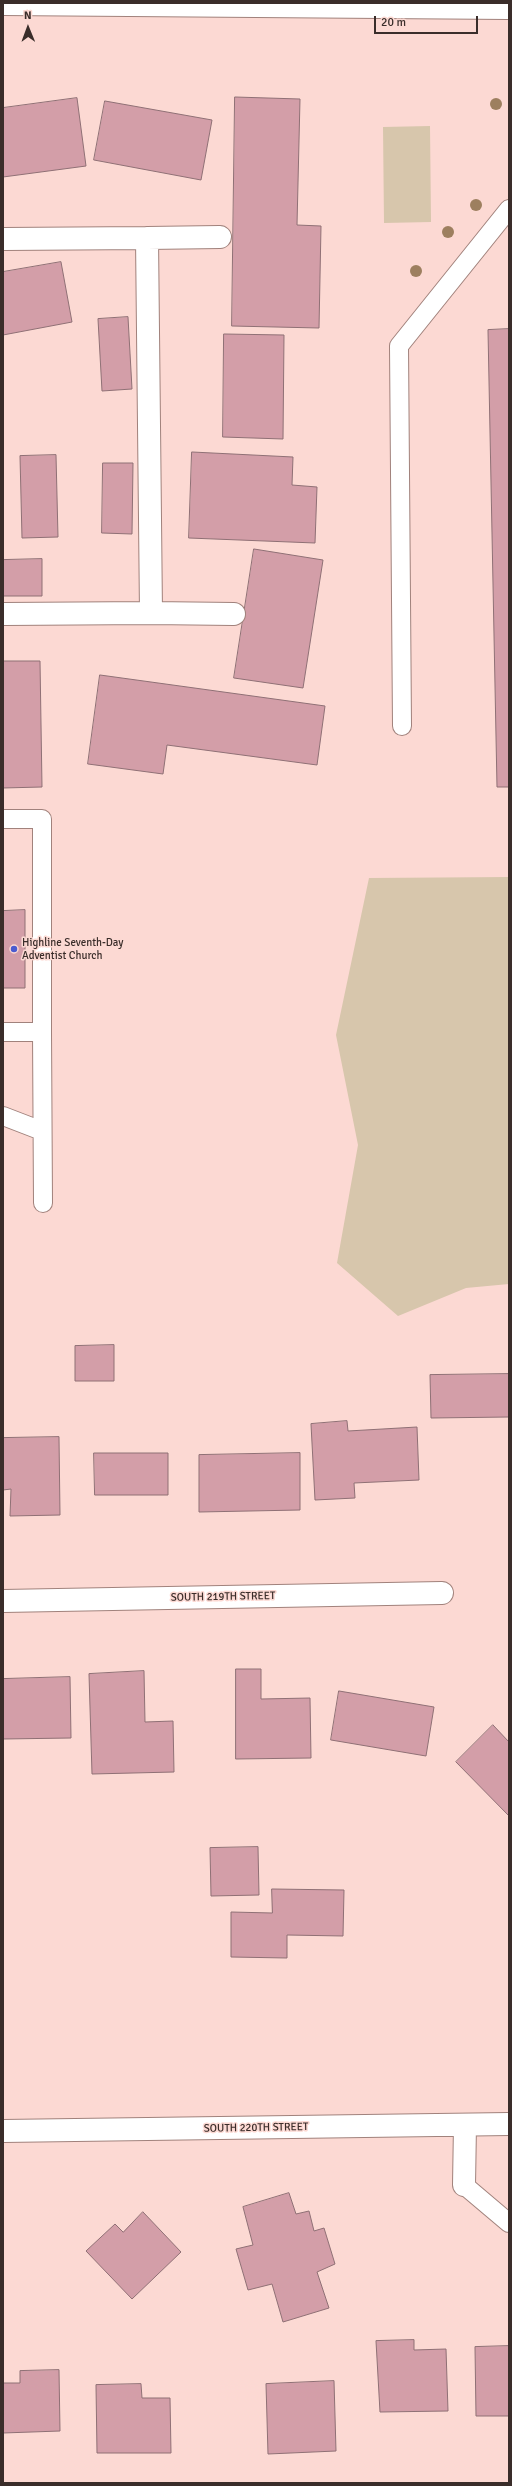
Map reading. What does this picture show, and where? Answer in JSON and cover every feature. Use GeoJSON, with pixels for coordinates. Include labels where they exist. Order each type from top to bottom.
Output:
{"type":"FeatureCollection","features":[{"type":"Feature","properties":{"kind":"street"},"geometry":{"type":"LineString","coordinates":[[3,4],[509,8]]}},
{"type":"Feature","properties":{"kind":"street"},"geometry":{"type":"LineString","coordinates":[[3,239],[220,237]]}},
{"type":"Feature","properties":{"kind":"street"},"geometry":{"type":"LineString","coordinates":[[147,238],[151,613]]}},
{"type":"Feature","properties":{"kind":"street"},"geometry":{"type":"LineString","coordinates":[[3,614],[234,614]]}},
{"type":"Feature","properties":{"kind":"street","name":"SOUTH 219TH STREET"},"geometry":{"type":"LineString","coordinates":[[3,1601],[442,1592]]}},
{"type":"Feature","properties":{"kind":"street","name":"SOUTH 220TH STREET"},"geometry":{"type":"LineString","coordinates":[[3,2131],[509,2124]]}},
{"type":"Feature","properties":{"kind":"street"},"geometry":{"type":"LineString","coordinates":[[464,2185],[465,2125]]}},
{"type":"Feature","properties":{"kind":"lane"},"geometry":{"type":"LineString","coordinates":[[402,726],[399,346],[509,209]]}},
{"type":"Feature","properties":{"kind":"lane"},"geometry":{"type":"LineString","coordinates":[[3,819],[42,819],[43,1203]]}},
{"type":"Feature","properties":{"kind":"lane"},"geometry":{"type":"LineString","coordinates":[[3,1032],[42,1032]]}},
{"type":"Feature","properties":{"kind":"lane"},"geometry":{"type":"LineString","coordinates":[[3,1116],[42,1131]]}},
{"type":"Feature","properties":{"kind":"lane"},"geometry":{"type":"LineString","coordinates":[[464,2185],[509,2223]]}},
{"type":"Feature","properties":{"kind":"shaded area"},"geometry":{"type":"Polygon","coordinates":[[[430,126],[431,222],[384,223],[383,127],[430,126]]]}},
{"type":"Feature","properties":{"kind":"shaded area"},"geometry":{"type":"Polygon","coordinates":[[[509,877],[509,1284],[466,1288],[398,1316],[337,1263],[358,1145],[336,1035],[369,878],[509,877]]]}},
{"type":"Feature","properties":{"kind":"building"},"geometry":{"type":"Polygon","coordinates":[[[235,97],[300,99],[297,225],[321,226],[319,328],[232,326],[235,97]]]}},
{"type":"Feature","properties":{"kind":"building"},"geometry":{"type":"Polygon","coordinates":[[[77,98],[86,166],[3,177],[3,108],[77,98]]]}},
{"type":"Feature","properties":{"kind":"building"},"geometry":{"type":"Polygon","coordinates":[[[105,101],[212,120],[201,180],[94,160],[105,101]]]}},
{"type":"Feature","properties":{"kind":"building"},"geometry":{"type":"Polygon","coordinates":[[[61,262],[72,322],[3,335],[3,272],[61,262]]]}},
{"type":"Feature","properties":{"kind":"building"},"geometry":{"type":"Polygon","coordinates":[[[128,317],[132,389],[102,391],[98,319],[128,317]]]}},
{"type":"Feature","properties":{"kind":"building"},"geometry":{"type":"Polygon","coordinates":[[[509,329],[509,787],[497,787],[488,330],[509,329]]]}},
{"type":"Feature","properties":{"kind":"building"},"geometry":{"type":"Polygon","coordinates":[[[224,334],[284,335],[283,439],[223,437],[224,334]]]}},
{"type":"Feature","properties":{"kind":"building"},"geometry":{"type":"Polygon","coordinates":[[[192,452],[293,457],[292,485],[317,487],[315,543],[189,538],[192,452]]]}},
{"type":"Feature","properties":{"kind":"building"},"geometry":{"type":"Polygon","coordinates":[[[56,455],[58,537],[22,538],[20,456],[56,455]]]}},
{"type":"Feature","properties":{"kind":"building"},"geometry":{"type":"Polygon","coordinates":[[[103,463],[133,463],[132,534],[102,533],[103,463]]]}},
{"type":"Feature","properties":{"kind":"building"},"geometry":{"type":"Polygon","coordinates":[[[254,549],[323,560],[303,688],[234,678],[254,549]]]}},
{"type":"Feature","properties":{"kind":"building"},"geometry":{"type":"Polygon","coordinates":[[[42,559],[42,596],[3,596],[3,560],[42,559]]]}},
{"type":"Feature","properties":{"kind":"building"},"geometry":{"type":"Polygon","coordinates":[[[3,661],[40,661],[42,787],[3,788],[3,661]]]}},
{"type":"Feature","properties":{"kind":"building"},"geometry":{"type":"Polygon","coordinates":[[[100,675],[325,706],[317,765],[167,745],[163,774],[88,764],[100,675]]]}},
{"type":"Feature","properties":{"kind":"building","name":"Highline Seventh-Day Adventist Church"},"geometry":{"type":"Polygon","coordinates":[[[25,910],[25,988],[3,988],[3,911],[25,910]]]}},
{"type":"Feature","properties":{"kind":"building"},"geometry":{"type":"Polygon","coordinates":[[[114,1345],[114,1381],[75,1381],[75,1346],[114,1345]]]}},
{"type":"Feature","properties":{"kind":"building"},"geometry":{"type":"Polygon","coordinates":[[[509,1374],[509,1417],[431,1418],[430,1375],[509,1374]]]}},
{"type":"Feature","properties":{"kind":"building"},"geometry":{"type":"Polygon","coordinates":[[[347,1421],[348,1431],[417,1427],[419,1480],[354,1483],[355,1498],[315,1500],[311,1424],[347,1421]]]}},
{"type":"Feature","properties":{"kind":"building"},"geometry":{"type":"Polygon","coordinates":[[[59,1437],[60,1515],[10,1516],[11,1489],[3,1490],[3,1438],[59,1437]]]}},
{"type":"Feature","properties":{"kind":"building"},"geometry":{"type":"Polygon","coordinates":[[[94,1453],[168,1453],[168,1495],[95,1495],[94,1453]]]}},
{"type":"Feature","properties":{"kind":"building"},"geometry":{"type":"Polygon","coordinates":[[[300,1453],[300,1510],[199,1512],[199,1455],[300,1453]]]}},
{"type":"Feature","properties":{"kind":"building"},"geometry":{"type":"Polygon","coordinates":[[[236,1669],[261,1669],[261,1699],[310,1698],[311,1758],[236,1759],[236,1669]]]}},
{"type":"Feature","properties":{"kind":"building"},"geometry":{"type":"Polygon","coordinates":[[[144,1671],[145,1722],[173,1721],[174,1772],[92,1774],[89,1674],[144,1671]]]}},
{"type":"Feature","properties":{"kind":"building"},"geometry":{"type":"Polygon","coordinates":[[[70,1677],[71,1738],[3,1739],[3,1679],[70,1677]]]}},
{"type":"Feature","properties":{"kind":"building"},"geometry":{"type":"Polygon","coordinates":[[[339,1691],[434,1707],[426,1756],[331,1740],[339,1691]]]}},
{"type":"Feature","properties":{"kind":"building"},"geometry":{"type":"Polygon","coordinates":[[[493,1725],[509,1742],[509,1816],[456,1762],[493,1725]]]}},
{"type":"Feature","properties":{"kind":"building"},"geometry":{"type":"Polygon","coordinates":[[[258,1847],[259,1895],[211,1896],[210,1848],[258,1847]]]}},
{"type":"Feature","properties":{"kind":"building"},"geometry":{"type":"Polygon","coordinates":[[[272,1889],[344,1890],[343,1936],[287,1935],[287,1958],[231,1957],[231,1912],[272,1913],[272,1889]]]}},
{"type":"Feature","properties":{"kind":"building"},"geometry":{"type":"Polygon","coordinates":[[[289,2193],[296,2214],[309,2211],[314,2231],[324,2228],[335,2264],[317,2272],[329,2308],[283,2322],[272,2284],[248,2290],[236,2249],[253,2245],[243,2207],[289,2193]]]}},
{"type":"Feature","properties":{"kind":"building"},"geometry":{"type":"Polygon","coordinates":[[[143,2212],[181,2252],[132,2299],[86,2251],[115,2224],[123,2232],[143,2212]]]}},
{"type":"Feature","properties":{"kind":"building"},"geometry":{"type":"Polygon","coordinates":[[[414,2340],[414,2350],[446,2349],[448,2411],[380,2412],[376,2341],[414,2340]]]}},
{"type":"Feature","properties":{"kind":"building"},"geometry":{"type":"Polygon","coordinates":[[[509,2346],[509,2416],[476,2416],[475,2347],[509,2346]]]}},
{"type":"Feature","properties":{"kind":"building"},"geometry":{"type":"Polygon","coordinates":[[[59,2370],[60,2431],[3,2433],[3,2383],[20,2383],[20,2371],[59,2370]]]}},
{"type":"Feature","properties":{"kind":"building"},"geometry":{"type":"Polygon","coordinates":[[[334,2381],[336,2451],[268,2454],[266,2384],[334,2381]]]}},
{"type":"Feature","properties":{"kind":"building"},"geometry":{"type":"Polygon","coordinates":[[[141,2384],[142,2398],[170,2398],[171,2453],[97,2453],[96,2385],[141,2384]]]}},
{"type":"Feature","properties":{"kind":"place","name":"Highline Seventh-Day Adventist Church"},"geometry":{"type":"Point","coordinates":[14,949]}}]}
